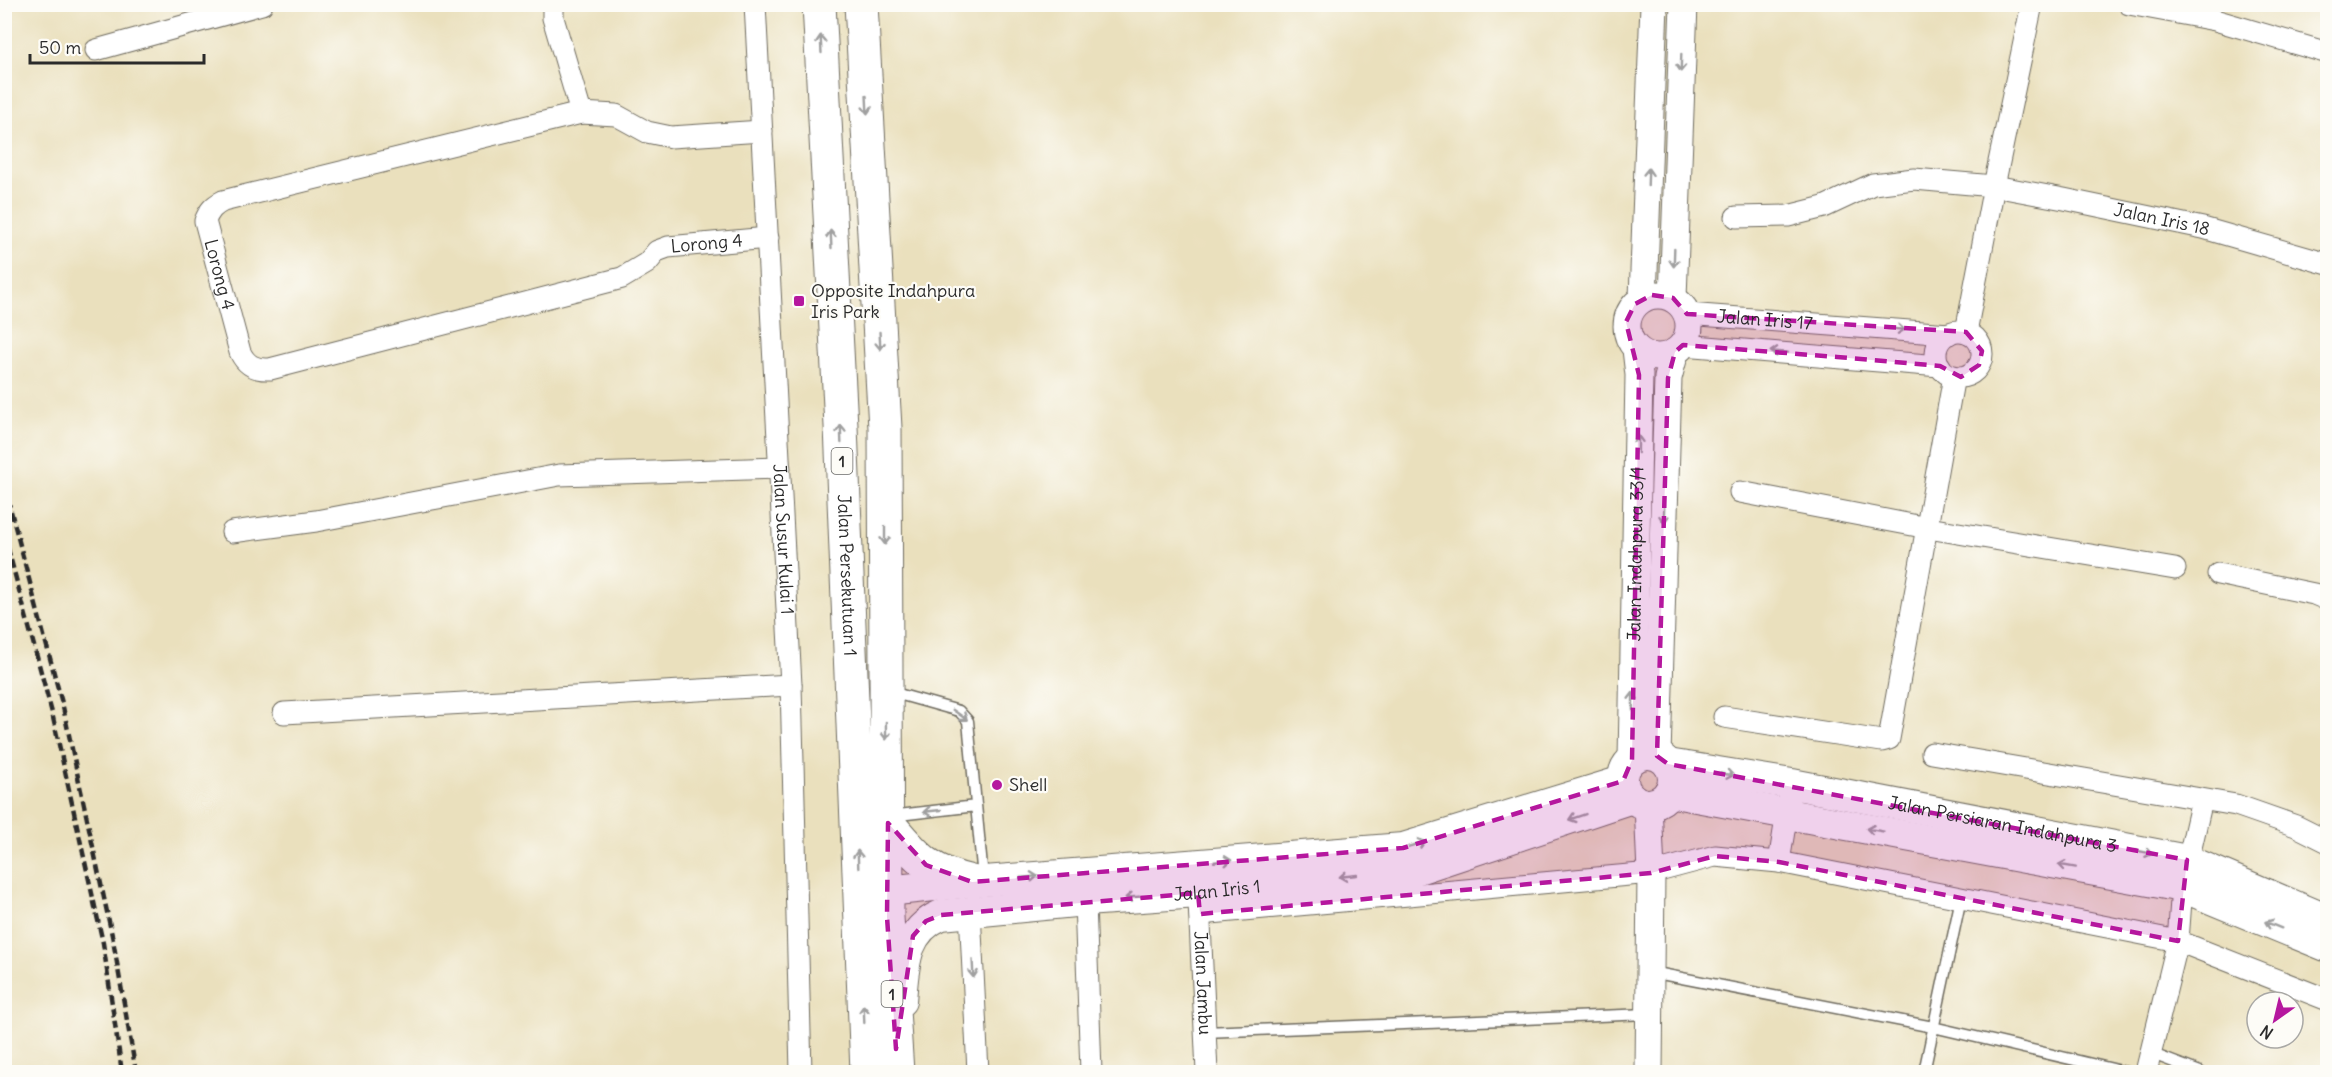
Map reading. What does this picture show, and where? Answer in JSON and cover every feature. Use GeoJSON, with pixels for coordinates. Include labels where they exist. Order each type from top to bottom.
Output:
{"type":"FeatureCollection","features":[{"type":"Feature","properties":{"kind":"highway","name":"Jalan Persekutuan 1"},"geometry":{"type":"LineString","coordinates":[[819,4],[841,426],[867,1072]]}},
{"type":"Feature","properties":{"kind":"highway","name":"Jalan Persekutuan 1"},"geometry":{"type":"LineString","coordinates":[[861,4],[885,428],[887,891],[897,1061]]}},
{"type":"Feature","properties":{"kind":"highway"},"geometry":{"type":"LineString","coordinates":[[888,819],[926,865],[975,891]]}},
{"type":"Feature","properties":{"kind":"highway"},"geometry":{"type":"LineString","coordinates":[[860,918],[887,891]]}},
{"type":"Feature","properties":{"kind":"main road","name":"Jalan Persiaran Indahpura 3"},"geometry":{"type":"LineString","coordinates":[[1647,779],[1792,784],[2184,873],[2328,920]]}},
{"type":"Feature","properties":{"kind":"main road","name":"Jalan Persiaran Indahpura 3"},"geometry":{"type":"LineString","coordinates":[[1647,779],[1787,814],[2184,873],[2328,947]]}},
{"type":"Feature","properties":{"kind":"main road","name":"Jalan Iris 1"},"geometry":{"type":"LineString","coordinates":[[897,1061],[903,983],[907,955],[914,936],[926,921],[941,915],[975,891],[1402,848],[1647,779]]}},
{"type":"Feature","properties":{"kind":"main road","name":"Jalan Iris 1"},"geometry":{"type":"LineString","coordinates":[[887,891],[975,891],[1085,901],[1199,904],[1415,870],[1647,779]]}},
{"type":"Feature","properties":{"kind":"street"},"geometry":{"type":"LineString","coordinates":[[96,50],[262,4]]}},
{"type":"Feature","properties":{"kind":"street"},"geometry":{"type":"LineString","coordinates":[[553,4],[553,18],[581,113]]}},
{"type":"Feature","properties":{"kind":"street","name":"Jalan Susur Kulai 1"},"geometry":{"type":"LineString","coordinates":[[755,4],[791,685],[801,1072]]}},
{"type":"Feature","properties":{"kind":"street"},"geometry":{"type":"LineString","coordinates":[[1643,298],[1654,4]]}},
{"type":"Feature","properties":{"kind":"street"},"geometry":{"type":"LineString","coordinates":[[1680,306],[1663,295],[1652,295],[1635,304],[1626,322],[1627,332],[1636,349],[1654,357],[1665,356],[1679,348],[1688,335],[1689,325],[1680,306],[1684,4]]}},
{"type":"Feature","properties":{"kind":"street"},"geometry":{"type":"LineString","coordinates":[[1957,333],[1980,344],[1982,358],[1979,365],[1969,375],[1947,371],[1937,359],[1938,344],[1957,333],[1994,186],[2032,4]]}},
{"type":"Feature","properties":{"kind":"street"},"geometry":{"type":"LineString","coordinates":[[2129,4],[2215,20],[2328,53]]}},
{"type":"Feature","properties":{"kind":"street","name":"Lorong 4"},"geometry":{"type":"LineString","coordinates":[[762,131],[671,137],[647,132],[616,115],[581,113],[223,201],[208,212],[206,230],[240,351],[244,360],[260,370],[622,278],[647,263],[657,251],[668,247],[768,238]]}},
{"type":"Feature","properties":{"kind":"street","name":"Jalan Iris 18"},"geometry":{"type":"LineString","coordinates":[[1736,217],[1788,216],[1824,207],[1874,184],[1914,179],[1994,186],[2203,228],[2328,264]]}},
{"type":"Feature","properties":{"kind":"street","name":"Jalan Iris 17"},"geometry":{"type":"LineString","coordinates":[[1680,306],[1843,325],[1957,333]]}},
{"type":"Feature","properties":{"kind":"street","name":"Jalan Iris 17"},"geometry":{"type":"LineString","coordinates":[[1679,348],[1837,357],[1947,371]]}},
{"type":"Feature","properties":{"kind":"street","name":"Jalan Indahpura 33/1"},"geometry":{"type":"LineString","coordinates":[[1647,779],[1668,378],[1679,348]]}},
{"type":"Feature","properties":{"kind":"street","name":"Jalan Indahpura 33/1"},"geometry":{"type":"LineString","coordinates":[[1636,349],[1639,375],[1647,779]]}},
{"type":"Feature","properties":{"kind":"street"},"geometry":{"type":"LineString","coordinates":[[1724,717],[1882,741],[1889,739],[1928,528],[1947,371]]}},
{"type":"Feature","properties":{"kind":"street"},"geometry":{"type":"LineString","coordinates":[[232,532],[316,521],[559,475],[780,468]]}},
{"type":"Feature","properties":{"kind":"street"},"geometry":{"type":"LineString","coordinates":[[1740,492],[1928,528],[2175,569]]}},
{"type":"Feature","properties":{"kind":"street"},"geometry":{"type":"LineString","coordinates":[[2218,574],[2314,594],[2328,600]]}},
{"type":"Feature","properties":{"kind":"street"},"geometry":{"type":"LineString","coordinates":[[284,713],[791,685]]}},
{"type":"Feature","properties":{"kind":"street"},"geometry":{"type":"LineString","coordinates":[[1932,753],[2236,805],[2296,826],[2328,842]]}},
{"type":"Feature","properties":{"kind":"street"},"geometry":{"type":"LineString","coordinates":[[1647,779],[1651,873],[1649,1072]]}},
{"type":"Feature","properties":{"kind":"street"},"geometry":{"type":"LineString","coordinates":[[1779,862],[1792,784]]}},
{"type":"Feature","properties":{"kind":"street"},"geometry":{"type":"LineString","coordinates":[[2148,1063],[2178,940],[2184,873],[2202,800]]}},
{"type":"Feature","properties":{"kind":"street"},"geometry":{"type":"LineString","coordinates":[[1199,904],[1651,873],[1715,856],[1779,862],[2178,940],[2328,1000]]}},
{"type":"Feature","properties":{"kind":"street"},"geometry":{"type":"LineString","coordinates":[[975,891],[978,1072]]}},
{"type":"Feature","properties":{"kind":"street"},"geometry":{"type":"LineString","coordinates":[[1085,901],[1091,1072]]}},
{"type":"Feature","properties":{"kind":"street","name":"Jalan Jambu"},"geometry":{"type":"LineString","coordinates":[[1199,904],[1208,1072]]}},
{"type":"Feature","properties":{"kind":"lane"},"geometry":{"type":"LineString","coordinates":[[885,691],[959,711],[968,721],[976,806],[975,891]]}},
{"type":"Feature","properties":{"kind":"lane"},"geometry":{"type":"LineString","coordinates":[[888,819],[976,806]]}},
{"type":"Feature","properties":{"kind":"lane"},"geometry":{"type":"LineString","coordinates":[[1924,1072],[1961,898]]}},
{"type":"Feature","properties":{"kind":"lane"},"geometry":{"type":"LineString","coordinates":[[1651,972],[1933,1027],[2126,1072]]}},
{"type":"Feature","properties":{"kind":"lane"},"geometry":{"type":"LineString","coordinates":[[1205,1032],[1651,1014]]}},
{"type":"Feature","properties":{"kind":"lane"},"geometry":{"type":"LineString","coordinates":[[2148,1063],[2200,1072]]}},
{"type":"Feature","properties":{"kind":"highlighted area"},"geometry":{"type":"Polygon","coordinates":[[[1652,295],[1673,298],[1687,314],[1966,332],[1982,351],[1979,365],[1961,377],[1940,366],[1683,345],[1675,352],[1668,378],[1657,756],[1668,764],[2187,860],[2178,941],[1779,862],[1715,856],[1651,873],[1200,914],[1198,893],[941,915],[926,921],[913,936],[896,1049],[887,917],[888,823],[926,865],[972,882],[1403,848],[1623,781],[1632,760],[1639,375],[1626,322],[1635,304],[1652,295]]]}},
{"type":"Feature","properties":{"kind":"railway"},"geometry":{"type":"LineString","coordinates":[[4,485],[63,707],[113,940],[136,1072]]}},
{"type":"Feature","properties":{"kind":"railway"},"geometry":{"type":"LineString","coordinates":[[4,534],[52,713],[103,943],[122,1072]]}},
{"type":"Feature","properties":{"kind":"place","name":"Opposite Indahpura Iris Park"},"geometry":{"type":"Point","coordinates":[799,301]}},
{"type":"Feature","properties":{"kind":"place","name":"Shell"},"geometry":{"type":"Point","coordinates":[997,785]}}]}
